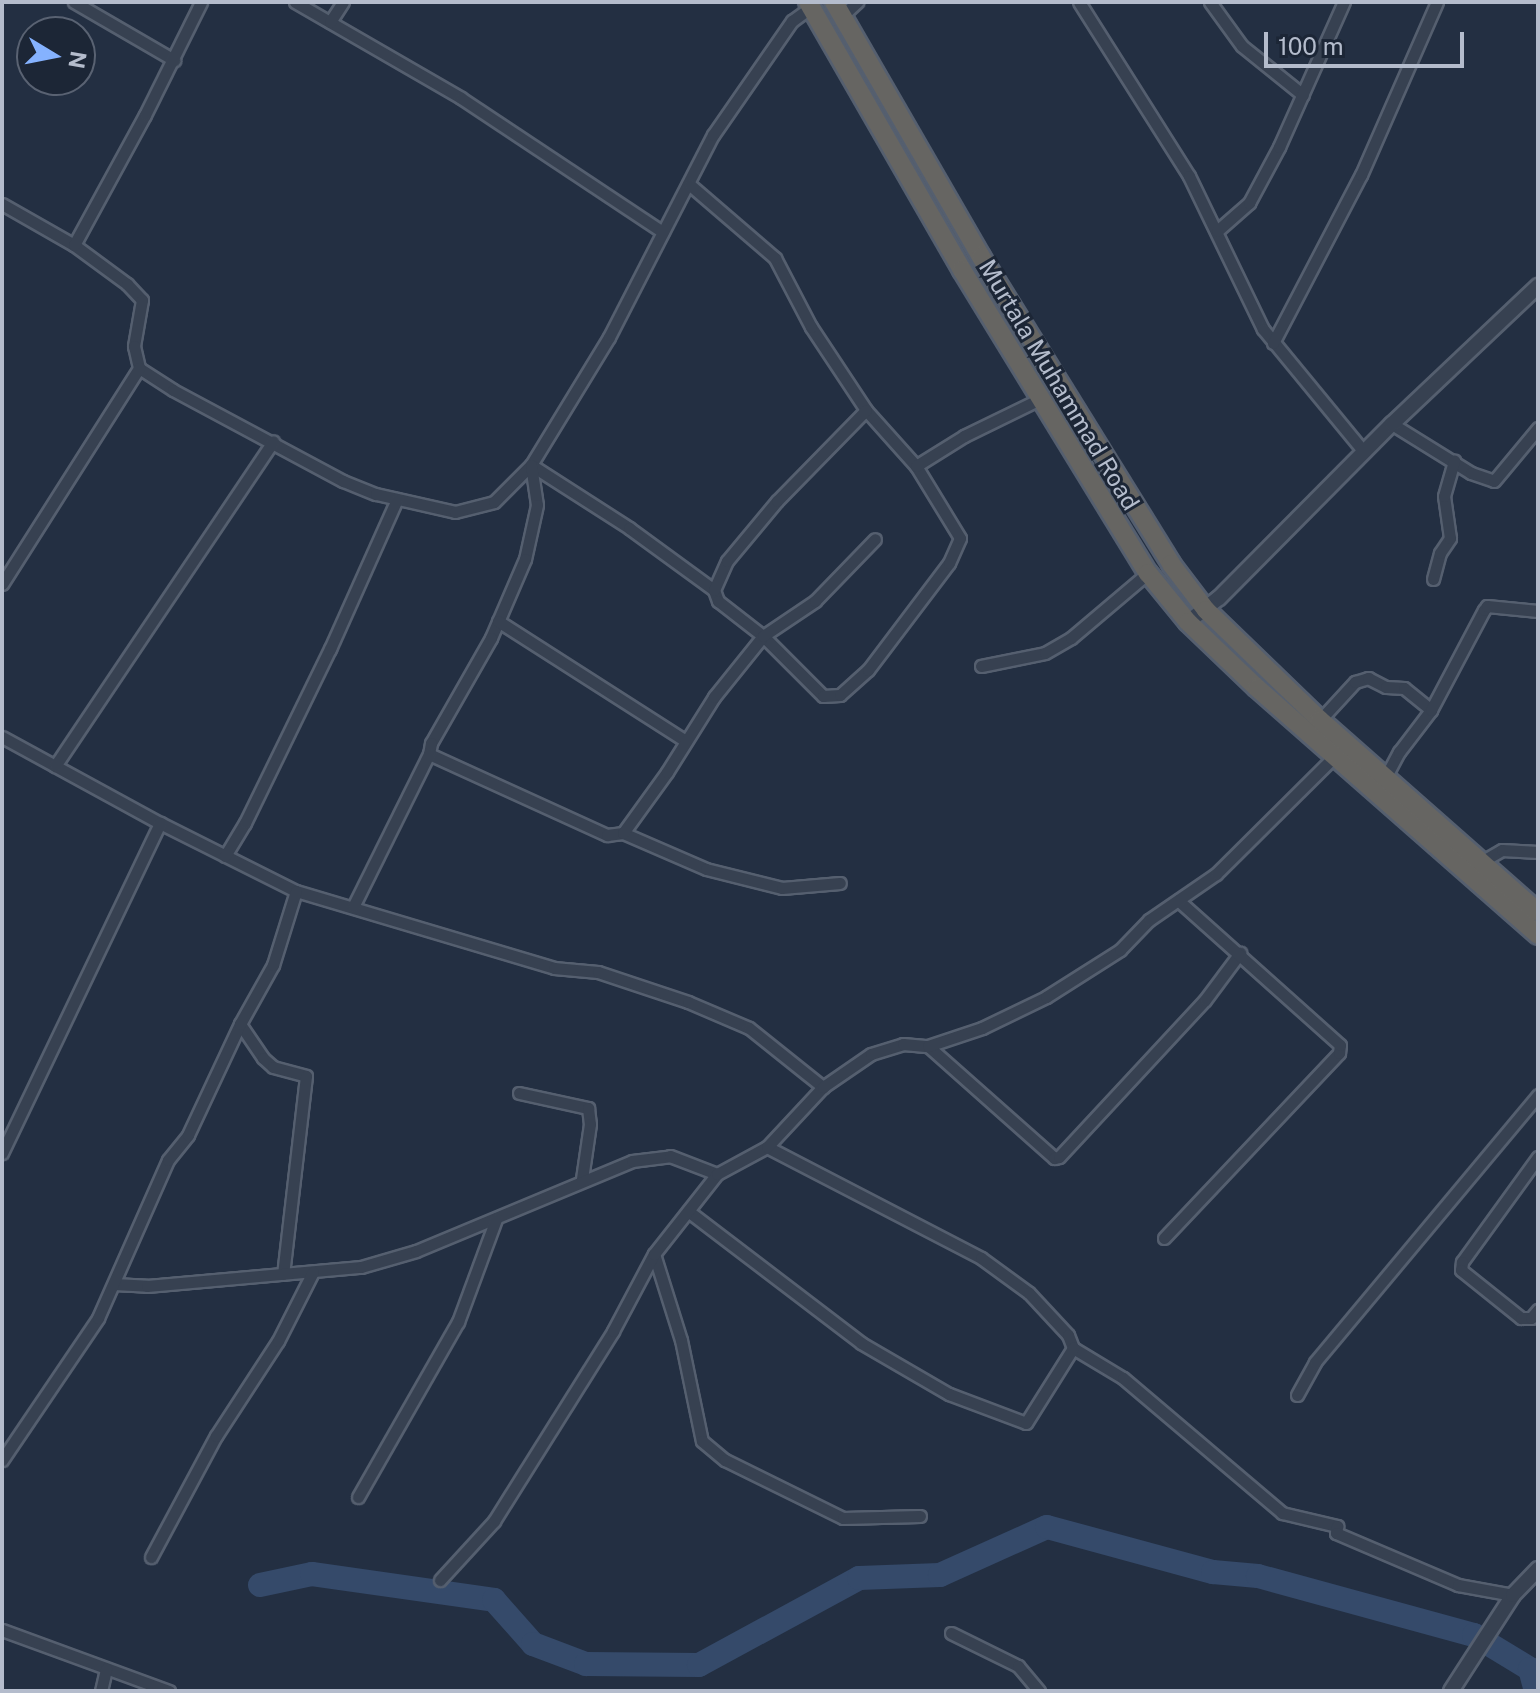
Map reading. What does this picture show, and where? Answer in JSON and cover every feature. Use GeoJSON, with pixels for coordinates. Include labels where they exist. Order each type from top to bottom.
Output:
{"type":"FeatureCollection","features":[{"type":"Feature","properties":{"kind":"highway","name":"Murtala Muhammad Road"},"geometry":{"type":"LineString","coordinates":[[809,5],[962,270],[1148,573],[1188,622],[1334,748]]}},
{"type":"Feature","properties":{"kind":"highway","name":"Murtala Muhammad Road"},"geometry":{"type":"LineString","coordinates":[[838,9],[981,257],[1149,533],[1206,610],[1320,720],[1334,748]]}},
{"type":"Feature","properties":{"kind":"highway"},"geometry":{"type":"LineString","coordinates":[[874,117],[894,106]]}},
{"type":"Feature","properties":{"kind":"highway"},"geometry":{"type":"LineString","coordinates":[[962,270],[981,257]]}},
{"type":"Feature","properties":{"kind":"highway"},"geometry":{"type":"LineString","coordinates":[[1334,748],[1385,778],[1538,912]]}},
{"type":"Feature","properties":{"kind":"highway"},"geometry":{"type":"LineString","coordinates":[[1334,748],[1538,935]]}},
{"type":"Feature","properties":{"kind":"street"},"geometry":{"type":"LineString","coordinates":[[74,2],[174,60]]}},
{"type":"Feature","properties":{"kind":"street"},"geometry":{"type":"LineString","coordinates":[[74,245],[174,60],[201,2]]}},
{"type":"Feature","properties":{"kind":"street"},"geometry":{"type":"LineString","coordinates":[[295,2],[461,98],[663,232]]}},
{"type":"Feature","properties":{"kind":"street"},"geometry":{"type":"LineString","coordinates":[[330,22],[343,2]]}},
{"type":"Feature","properties":{"kind":"street"},"geometry":{"type":"LineString","coordinates":[[838,9],[857,2]]}},
{"type":"Feature","properties":{"kind":"street"},"geometry":{"type":"LineString","coordinates":[[1079,2],[1189,176],[1263,329],[1364,452]]}},
{"type":"Feature","properties":{"kind":"street"},"geometry":{"type":"LineString","coordinates":[[1225,2],[1214,7],[1242,46],[1303,95]]}},
{"type":"Feature","properties":{"kind":"street"},"geometry":{"type":"LineString","coordinates":[[1217,231],[1249,203],[1303,95],[1344,2]]}},
{"type":"Feature","properties":{"kind":"street"},"geometry":{"type":"LineString","coordinates":[[1273,343],[1361,175],[1437,2]]}},
{"type":"Feature","properties":{"kind":"street"},"geometry":{"type":"LineString","coordinates":[[2,204],[74,245],[127,284],[142,300],[134,346],[139,368],[173,390],[343,481],[397,499],[455,512],[494,502],[508,492],[531,465],[609,337],[713,135],[792,21],[809,5]]}},
{"type":"Feature","properties":{"kind":"street"},"geometry":{"type":"LineString","coordinates":[[531,465],[591,501],[714,590],[718,601],[763,636],[823,696],[840,695],[868,670],[939,578],[960,538],[916,466],[866,410],[811,327],[775,258],[689,184]]}},
{"type":"Feature","properties":{"kind":"street"},"geometry":{"type":"LineString","coordinates":[[1188,622],[1206,610],[1392,424],[1538,286]]}},
{"type":"Feature","properties":{"kind":"street"},"geometry":{"type":"LineString","coordinates":[[2,584],[139,368]]}},
{"type":"Feature","properties":{"kind":"street"},"geometry":{"type":"LineString","coordinates":[[916,466],[964,436],[1042,398]]}},
{"type":"Feature","properties":{"kind":"street"},"geometry":{"type":"LineString","coordinates":[[714,590],[727,561],[777,501],[866,410]]}},
{"type":"Feature","properties":{"kind":"street"},"geometry":{"type":"LineString","coordinates":[[1392,424],[1471,473],[1494,481],[1538,428]]}},
{"type":"Feature","properties":{"kind":"street"},"geometry":{"type":"LineString","coordinates":[[55,766],[273,441]]}},
{"type":"Feature","properties":{"kind":"street"},"geometry":{"type":"LineString","coordinates":[[1433,579],[1440,553],[1450,538],[1444,496],[1454,460]]}},
{"type":"Feature","properties":{"kind":"street"},"geometry":{"type":"LineString","coordinates":[[353,907],[429,754],[431,743],[498,621],[525,559],[537,505],[531,465]]}},
{"type":"Feature","properties":{"kind":"street"},"geometry":{"type":"LineString","coordinates":[[225,856],[245,823],[330,649],[397,499]]}},
{"type":"Feature","properties":{"kind":"street"},"geometry":{"type":"LineString","coordinates":[[623,833],[714,697],[763,636],[815,601],[875,539]]}},
{"type":"Feature","properties":{"kind":"street"},"geometry":{"type":"LineString","coordinates":[[981,666],[1045,653],[1071,638],[1148,573]]}},
{"type":"Feature","properties":{"kind":"street"},"geometry":{"type":"LineString","coordinates":[[1385,778],[1399,752],[1431,710],[1487,606],[1538,611]]}},
{"type":"Feature","properties":{"kind":"street"},"geometry":{"type":"LineString","coordinates":[[498,621],[686,741]]}},
{"type":"Feature","properties":{"kind":"street"},"geometry":{"type":"LineString","coordinates":[[1320,720],[1355,682],[1368,678],[1386,687],[1404,688],[1431,710]]}},
{"type":"Feature","properties":{"kind":"street"},"geometry":{"type":"LineString","coordinates":[[4,741],[296,891],[554,968],[598,972],[688,1002],[749,1028],[823,1087]]}},
{"type":"Feature","properties":{"kind":"street"},"geometry":{"type":"LineString","coordinates":[[440,1580],[494,1521],[613,1331],[654,1254],[717,1174],[767,1147],[823,1087],[871,1054],[903,1044],[928,1046],[982,1028],[1046,997],[1120,950],[1149,920],[1216,874],[1334,748]]}},
{"type":"Feature","properties":{"kind":"street"},"geometry":{"type":"LineString","coordinates":[[429,754],[607,835],[623,833],[706,869],[782,888],[840,883]]}},
{"type":"Feature","properties":{"kind":"street"},"geometry":{"type":"LineString","coordinates":[[2,1153],[160,823]]}},
{"type":"Feature","properties":{"kind":"street"},"geometry":{"type":"LineString","coordinates":[[1481,862],[1502,850],[1538,852]]}},
{"type":"Feature","properties":{"kind":"street"},"geometry":{"type":"LineString","coordinates":[[2,1460],[98,1318],[168,1160],[188,1135],[240,1024],[273,965],[296,891]]}},
{"type":"Feature","properties":{"kind":"street"},"geometry":{"type":"LineString","coordinates":[[1164,1238],[1339,1053],[1340,1045],[1178,900]]}},
{"type":"Feature","properties":{"kind":"street"},"geometry":{"type":"LineString","coordinates":[[928,1046],[1054,1158],[1059,1157],[1205,1000],[1240,953]]}},
{"type":"Feature","properties":{"kind":"street"},"geometry":{"type":"LineString","coordinates":[[240,1024],[263,1058],[273,1067],[306,1076],[283,1274]]}},
{"type":"Feature","properties":{"kind":"street"},"geometry":{"type":"LineString","coordinates":[[519,1093],[588,1108],[590,1124],[582,1179]]}},
{"type":"Feature","properties":{"kind":"street"},"geometry":{"type":"LineString","coordinates":[[1297,1395],[1315,1362],[1538,1095]]}},
{"type":"Feature","properties":{"kind":"street"},"geometry":{"type":"LineString","coordinates":[[767,1147],[981,1258],[1029,1293],[1068,1335],[1073,1348],[1123,1378],[1282,1513],[1337,1526],[1336,1533],[1458,1585],[1509,1602]]}},
{"type":"Feature","properties":{"kind":"street"},"geometry":{"type":"LineString","coordinates":[[114,1284],[147,1286],[313,1272],[374,1263],[496,1219],[582,1179],[632,1161],[670,1156],[717,1174]]}},
{"type":"Feature","properties":{"kind":"street"},"geometry":{"type":"LineString","coordinates":[[1538,1157],[1462,1262],[1461,1270],[1521,1318],[1531,1318],[1538,1310]]}},
{"type":"Feature","properties":{"kind":"street"},"geometry":{"type":"LineString","coordinates":[[688,1211],[861,1343],[949,1394],[1026,1423],[1073,1348]]}},
{"type":"Feature","properties":{"kind":"street"},"geometry":{"type":"LineString","coordinates":[[358,1497],[458,1322],[496,1219]]}},
{"type":"Feature","properties":{"kind":"street"},"geometry":{"type":"LineString","coordinates":[[654,1254],[681,1340],[702,1441],[725,1460],[843,1518],[920,1516]]}},
{"type":"Feature","properties":{"kind":"street"},"geometry":{"type":"LineString","coordinates":[[151,1557],[216,1436],[278,1341],[313,1272]]}},
{"type":"Feature","properties":{"kind":"street"},"geometry":{"type":"LineString","coordinates":[[1451,1691],[1509,1602],[1538,1569]]}},
{"type":"Feature","properties":{"kind":"street"},"geometry":{"type":"LineString","coordinates":[[2,1630],[169,1691]]}},
{"type":"Feature","properties":{"kind":"street"},"geometry":{"type":"LineString","coordinates":[[951,1633],[1018,1666],[1039,1691]]}},
{"type":"Feature","properties":{"kind":"street"},"geometry":{"type":"LineString","coordinates":[[101,1691],[106,1669]]}},
{"type":"Feature","properties":{"kind":"waterway"},"geometry":{"type":"LineString","coordinates":[[260,1585],[312,1574],[494,1600],[533,1644],[586,1664],[699,1665],[859,1578],[940,1575],[1047,1527],[1213,1572],[1258,1576],[1474,1635],[1530,1669],[1536,1691]]}}]}
